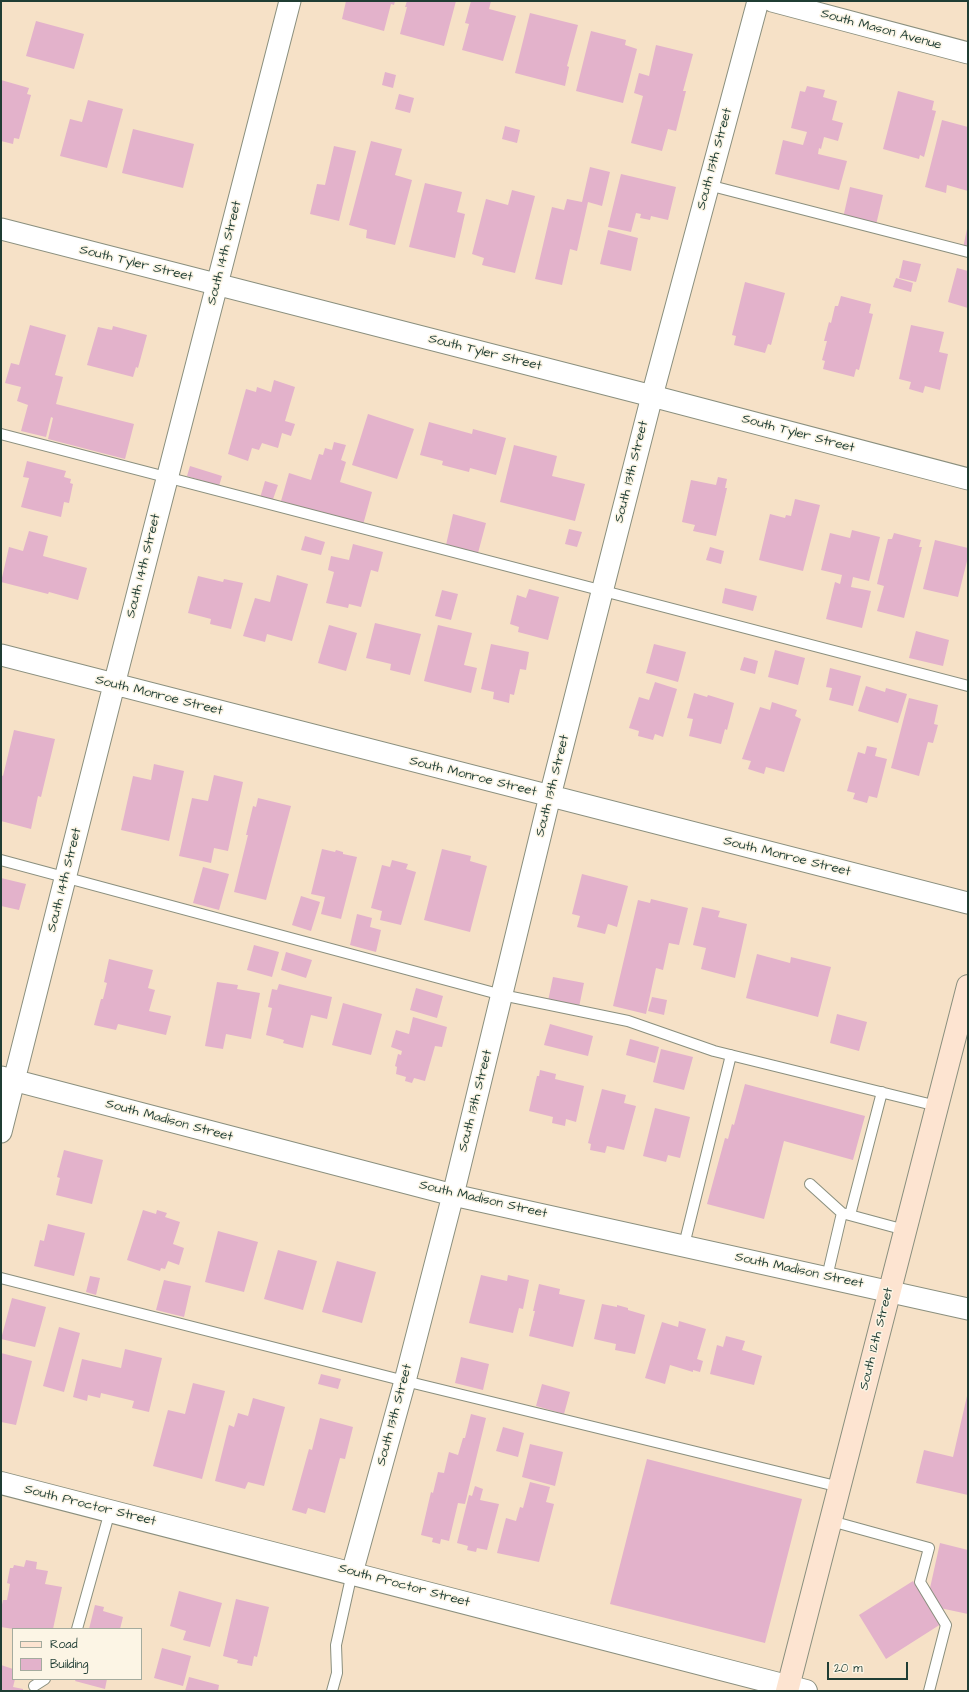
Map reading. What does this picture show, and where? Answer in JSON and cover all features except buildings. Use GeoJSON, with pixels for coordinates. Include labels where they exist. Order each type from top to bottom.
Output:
{"type":"FeatureCollection","features":[{"type":"Feature","properties":{"kind":"main road","name":"South 12th Street"},"geometry":{"type":"LineString","coordinates":[[794,1689],[831,1521],[968,986]]}},
{"type":"Feature","properties":{"kind":"street","name":"South 14th Street"},"geometry":{"type":"LineString","coordinates":[[1,1132],[8,1079],[66,877],[290,1]]}},
{"type":"Feature","properties":{"kind":"street","name":"South 13th Street"},"geometry":{"type":"LineString","coordinates":[[352,1573],[453,1194],[550,796],[652,396],[758,1]]}},
{"type":"Feature","properties":{"kind":"street","name":"South Mason Avenue"},"geometry":{"type":"LineString","coordinates":[[772,1],[968,53]]}},
{"type":"Feature","properties":{"kind":"street","name":"South Tyler Street"},"geometry":{"type":"LineString","coordinates":[[1,229],[652,396],[968,479]]}},
{"type":"Feature","properties":{"kind":"street","name":"South Monroe Street"},"geometry":{"type":"LineString","coordinates":[[1,655],[968,903]]}},
{"type":"Feature","properties":{"kind":"street","name":"South Madison Street"},"geometry":{"type":"LineString","coordinates":[[8,1079],[453,1194],[890,1290],[968,1309]]}},
{"type":"Feature","properties":{"kind":"street","name":"South Proctor Street"},"geometry":{"type":"LineString","coordinates":[[1,1483],[794,1689]]}},
{"type":"Feature","properties":{"kind":"lane"},"geometry":{"type":"LineString","coordinates":[[708,185],[968,252]]}},
{"type":"Feature","properties":{"kind":"lane"},"geometry":{"type":"LineString","coordinates":[[1,434],[968,686]]}},
{"type":"Feature","properties":{"kind":"lane"},"geometry":{"type":"LineString","coordinates":[[1,860],[502,995],[628,1021],[730,1055],[937,1106]]}},
{"type":"Feature","properties":{"kind":"lane"},"geometry":{"type":"LineString","coordinates":[[684,1245],[730,1055]]}},
{"type":"Feature","properties":{"kind":"lane"},"geometry":{"type":"LineString","coordinates":[[826,1277],[882,1092]]}},
{"type":"Feature","properties":{"kind":"lane"},"geometry":{"type":"LineString","coordinates":[[810,1184],[846,1214],[905,1230]]}},
{"type":"Feature","properties":{"kind":"lane"},"geometry":{"type":"LineString","coordinates":[[1,1278],[404,1381],[840,1487]]}},
{"type":"Feature","properties":{"kind":"lane"},"geometry":{"type":"LineString","coordinates":[[77,1628],[110,1511]]}},
{"type":"Feature","properties":{"kind":"lane"},"geometry":{"type":"LineString","coordinates":[[831,1521],[929,1548],[920,1582],[946,1625],[930,1691]]}},
{"type":"Feature","properties":{"kind":"lane"},"geometry":{"type":"LineString","coordinates":[[332,1691],[337,1673],[336,1645],[352,1573]]}},
{"type":"Feature","properties":{"kind":"lane"},"geometry":{"type":"LineString","coordinates":[[34,1686],[44,1680]]}}]}
